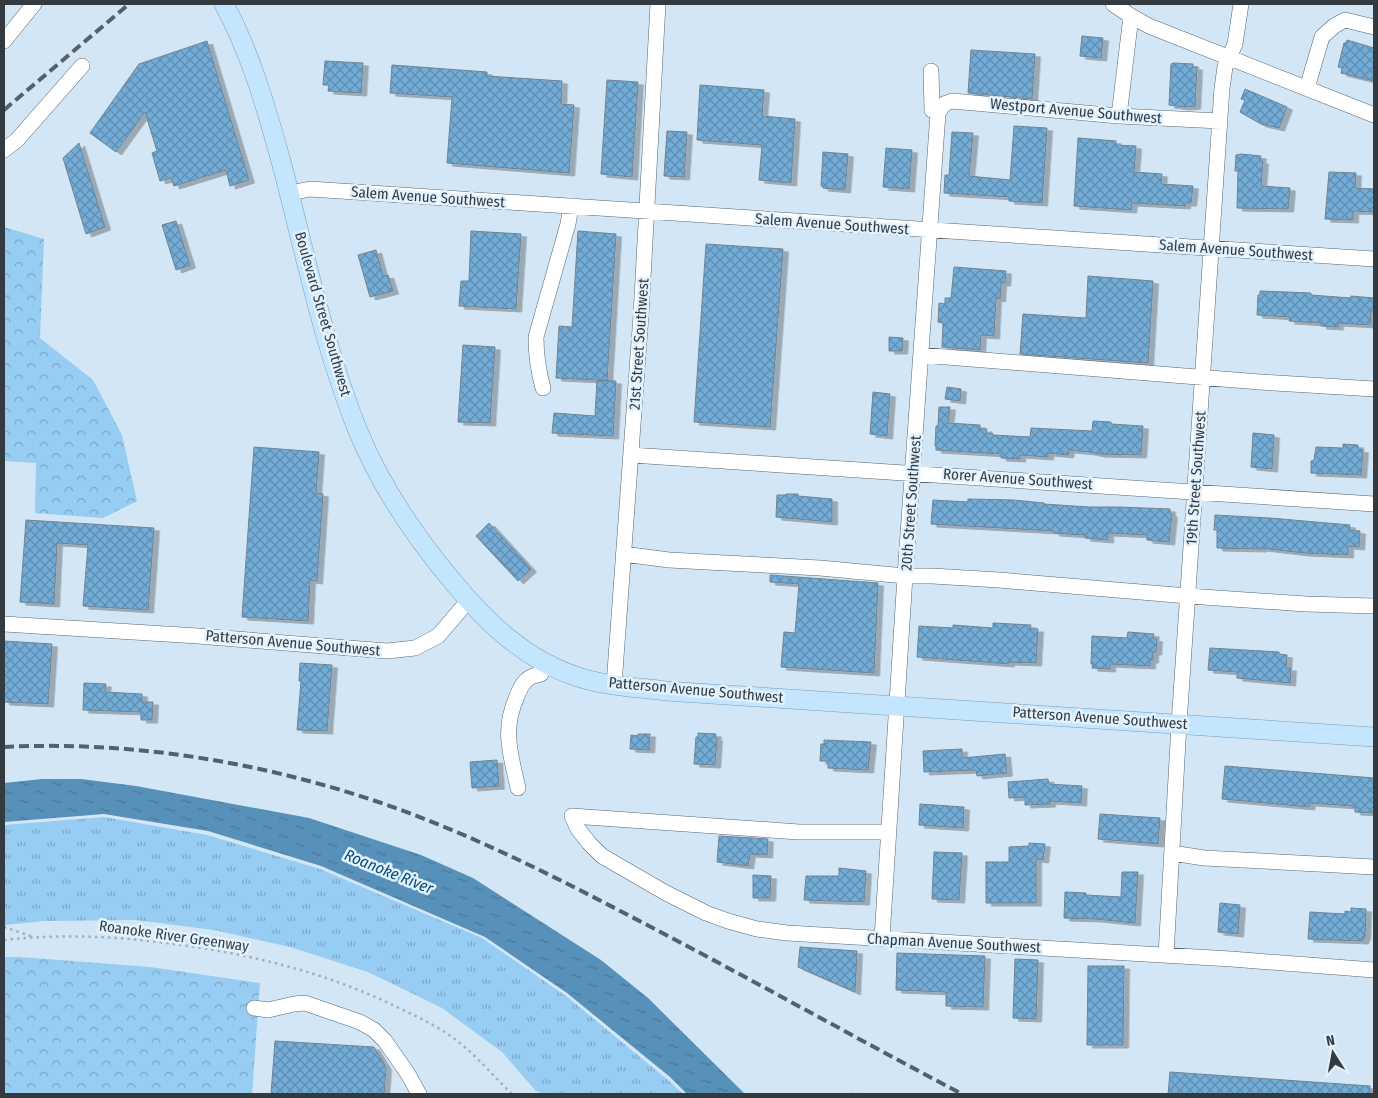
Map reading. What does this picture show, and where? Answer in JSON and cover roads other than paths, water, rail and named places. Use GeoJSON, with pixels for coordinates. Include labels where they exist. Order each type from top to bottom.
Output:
{"type":"FeatureCollection","features":[{"type":"Feature","properties":{"kind":"main road","name":"Boulevard Street Southwest"},"geometry":{"type":"LineString","coordinates":[[224,4],[252,64],[271,124],[324,325],[343,390],[358,432],[372,464],[410,526],[439,566],[468,601]]}},
{"type":"Feature","properties":{"kind":"main road","name":"Patterson Avenue Southwest"},"geometry":{"type":"LineString","coordinates":[[468,601],[544,669],[614,685],[666,691],[1374,737]]}},
{"type":"Feature","properties":{"kind":"street"},"geometry":{"type":"LineString","coordinates":[[4,41],[34,4]]}},
{"type":"Feature","properties":{"kind":"street","name":"21st Street Southwest"},"geometry":{"type":"LineString","coordinates":[[614,685],[642,315],[658,4]]}},
{"type":"Feature","properties":{"kind":"street"},"geometry":{"type":"LineString","coordinates":[[1113,4],[1149,26],[1374,115]]}},
{"type":"Feature","properties":{"kind":"street","name":"19th Street Southwest"},"geometry":{"type":"LineString","coordinates":[[1166,955],[1179,724],[1204,377],[1210,248],[1223,81],[1225,68],[1235,44],[1241,4]]}},
{"type":"Feature","properties":{"kind":"street"},"geometry":{"type":"LineString","coordinates":[[1118,116],[1131,16]]}},
{"type":"Feature","properties":{"kind":"street"},"geometry":{"type":"LineString","coordinates":[[1307,88],[1322,37],[1334,26],[1344,20],[1374,27]]}},
{"type":"Feature","properties":{"kind":"street"},"geometry":{"type":"LineString","coordinates":[[4,150],[17,140],[82,66]]}},
{"type":"Feature","properties":{"kind":"street","name":"20th Street Southwest"},"geometry":{"type":"LineString","coordinates":[[882,938],[896,705],[938,113],[932,110],[931,71]]}},
{"type":"Feature","properties":{"kind":"street","name":"Westport Avenue Southwest"},"geometry":{"type":"LineString","coordinates":[[938,113],[944,104],[952,101],[1118,116],[1220,122]]}},
{"type":"Feature","properties":{"kind":"street","name":"Salem Avenue Southwest"},"geometry":{"type":"LineString","coordinates":[[290,194],[310,189],[1374,259]]}},
{"type":"Feature","properties":{"kind":"street"},"geometry":{"type":"LineString","coordinates":[[543,388],[536,356],[536,337],[568,224],[570,206]]}},
{"type":"Feature","properties":{"kind":"street"},"geometry":{"type":"LineString","coordinates":[[921,355],[1260,382],[1374,389]]}},
{"type":"Feature","properties":{"kind":"street","name":"Rorer Avenue Southwest"},"geometry":{"type":"LineString","coordinates":[[631,455],[913,472],[1374,504]]}},
{"type":"Feature","properties":{"kind":"street"},"geometry":{"type":"LineString","coordinates":[[623,554],[669,560],[820,568],[905,576],[999,580],[1188,596],[1306,604],[1374,606]]}},
{"type":"Feature","properties":{"kind":"street","name":"Patterson Avenue Southwest"},"geometry":{"type":"LineString","coordinates":[[4,624],[198,636],[387,651],[414,648],[438,636],[468,601]]}},
{"type":"Feature","properties":{"kind":"street"},"geometry":{"type":"LineString","coordinates":[[518,788],[509,746],[507,726],[511,708],[525,680],[544,669]]}},
{"type":"Feature","properties":{"kind":"street","name":"Chapman Avenue Southwest"},"geometry":{"type":"LineString","coordinates":[[889,832],[799,832],[572,816],[578,829],[602,856],[666,893],[706,913],[757,929],[787,933],[1166,955],[1374,970]]}},
{"type":"Feature","properties":{"kind":"street"},"geometry":{"type":"LineString","coordinates":[[1172,854],[1204,858],[1374,867]]}},
{"type":"Feature","properties":{"kind":"street"},"geometry":{"type":"LineString","coordinates":[[254,1008],[268,1010],[294,1004],[305,1004],[360,1022],[374,1030],[385,1041],[408,1074],[419,1094]]}},
{"type":"Feature","properties":{"kind":"water","name":"Roanoke River"},"geometry":{"type":"Polygon","coordinates":[[[42,779],[81,779],[136,786],[309,818],[421,855],[473,878],[601,960],[648,998],[745,1094],[687,1094],[670,1077],[567,993],[485,937],[321,866],[208,831],[104,814],[4,822],[4,783],[42,779]]]}},
{"type":"Feature","properties":{"kind":"railway"},"geometry":{"type":"LineString","coordinates":[[4,110],[129,4]]}},
{"type":"Feature","properties":{"kind":"railway"},"geometry":{"type":"LineString","coordinates":[[4,747],[93,747],[182,755],[270,771],[314,782],[392,807],[461,834],[562,881],[712,959],[962,1094]]}}]}
